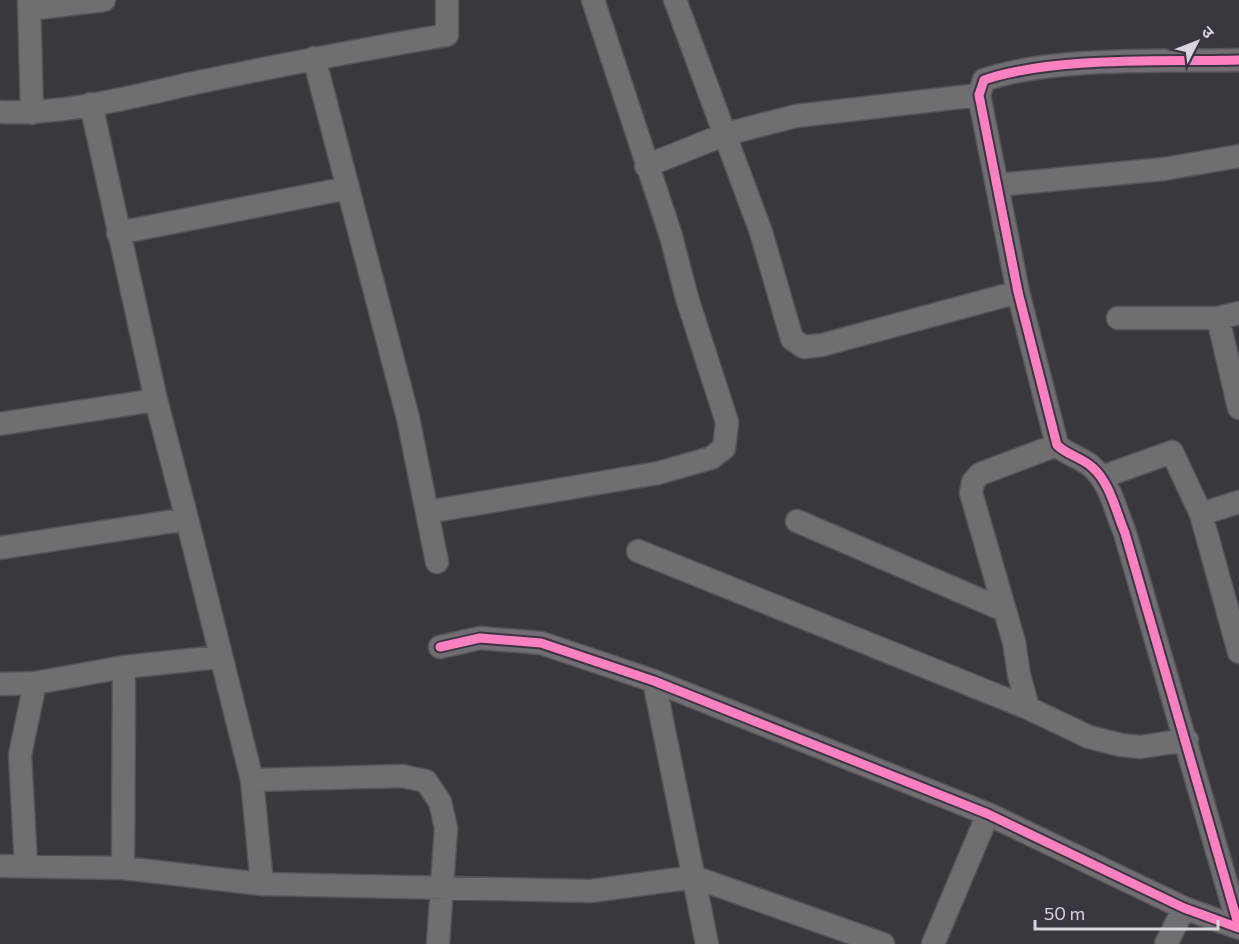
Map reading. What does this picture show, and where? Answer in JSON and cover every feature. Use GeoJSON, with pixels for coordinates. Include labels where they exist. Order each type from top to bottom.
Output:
{"type":"FeatureCollection","features":[{"type":"Feature","properties":{"kind":"street"},"geometry":{"type":"LineString","coordinates":[[32,113],[29,5],[104,0]]}},
{"type":"Feature","properties":{"kind":"street"},"geometry":{"type":"LineString","coordinates":[[0,112],[32,113],[91,104],[314,58],[447,35],[447,0]]}},
{"type":"Feature","properties":{"kind":"street"},"geometry":{"type":"LineString","coordinates":[[426,512],[658,473],[711,458],[724,448],[727,422],[687,298],[671,236],[593,0]]}},
{"type":"Feature","properties":{"kind":"street"},"geometry":{"type":"LineString","coordinates":[[675,0],[761,232],[792,339],[804,347],[1018,292]]}},
{"type":"Feature","properties":{"kind":"street"},"geometry":{"type":"LineString","coordinates":[[314,58],[408,418],[437,562]]}},
{"type":"Feature","properties":{"kind":"street"},"geometry":{"type":"LineString","coordinates":[[1239,60],[1080,64],[1012,72],[984,80],[979,95],[1018,292],[1057,445],[1065,453],[1091,466],[1102,477],[1125,533],[1187,740],[1239,928]]}},
{"type":"Feature","properties":{"kind":"street"},"geometry":{"type":"LineString","coordinates":[[646,166],[726,134],[796,116],[979,95]]}},
{"type":"Feature","properties":{"kind":"street"},"geometry":{"type":"LineString","coordinates":[[91,104],[156,400],[219,657],[252,780],[262,884]]}},
{"type":"Feature","properties":{"kind":"street"},"geometry":{"type":"LineString","coordinates":[[998,185],[1164,169],[1239,156]]}},
{"type":"Feature","properties":{"kind":"street"},"geometry":{"type":"LineString","coordinates":[[118,232],[348,188]]}},
{"type":"Feature","properties":{"kind":"street"},"geometry":{"type":"LineString","coordinates":[[1118,318],[1228,315],[1239,408]]}},
{"type":"Feature","properties":{"kind":"street"},"geometry":{"type":"LineString","coordinates":[[0,424],[156,400]]}},
{"type":"Feature","properties":{"kind":"street"},"geometry":{"type":"LineString","coordinates":[[1028,708],[1019,675],[1014,642],[973,508],[971,493],[973,482],[980,474],[1057,445]]}},
{"type":"Feature","properties":{"kind":"street"},"geometry":{"type":"LineString","coordinates":[[1102,477],[1172,452],[1202,514],[1239,652]]}},
{"type":"Feature","properties":{"kind":"street"},"geometry":{"type":"LineString","coordinates":[[1202,514],[1239,502]]}},
{"type":"Feature","properties":{"kind":"street"},"geometry":{"type":"LineString","coordinates":[[0,548],[187,519]]}},
{"type":"Feature","properties":{"kind":"street"},"geometry":{"type":"LineString","coordinates":[[797,521],[1004,610]]}},
{"type":"Feature","properties":{"kind":"street"},"geometry":{"type":"LineString","coordinates":[[638,550],[1028,708],[1089,737],[1140,747],[1187,740]]}},
{"type":"Feature","properties":{"kind":"street"},"geometry":{"type":"LineString","coordinates":[[440,647],[480,638],[541,643],[654,681],[988,814],[1184,908],[1239,928]]}},
{"type":"Feature","properties":{"kind":"street"},"geometry":{"type":"LineString","coordinates":[[0,684],[35,684],[124,668],[219,657]]}},
{"type":"Feature","properties":{"kind":"street"},"geometry":{"type":"LineString","coordinates":[[123,868],[124,668]]}},
{"type":"Feature","properties":{"kind":"street"},"geometry":{"type":"LineString","coordinates":[[654,681],[707,944]]}},
{"type":"Feature","properties":{"kind":"street"},"geometry":{"type":"LineString","coordinates":[[26,865],[10,755],[35,684]]}},
{"type":"Feature","properties":{"kind":"street"},"geometry":{"type":"LineString","coordinates":[[252,780],[402,776],[426,781],[440,802],[446,828],[440,888],[438,944]]}},
{"type":"Feature","properties":{"kind":"street"},"geometry":{"type":"LineString","coordinates":[[933,944],[988,814]]}},
{"type":"Feature","properties":{"kind":"street"},"geometry":{"type":"LineString","coordinates":[[0,866],[123,868],[262,884],[591,891],[694,877],[883,944]]}},
{"type":"Feature","properties":{"kind":"street"},"geometry":{"type":"LineString","coordinates":[[1166,944],[1184,908]]}},
{"type":"Feature","properties":{"kind":"cycle path"},"geometry":{"type":"LineString","coordinates":[[1239,60],[1110,62],[1043,67],[984,80],[979,95],[1018,292],[1057,445],[1098,473],[1108,489],[1125,533],[1239,927]]}},
{"type":"Feature","properties":{"kind":"cycle path"},"geometry":{"type":"LineString","coordinates":[[440,647],[480,638],[541,643],[654,681],[988,814],[1184,908],[1239,928]]}}]}
